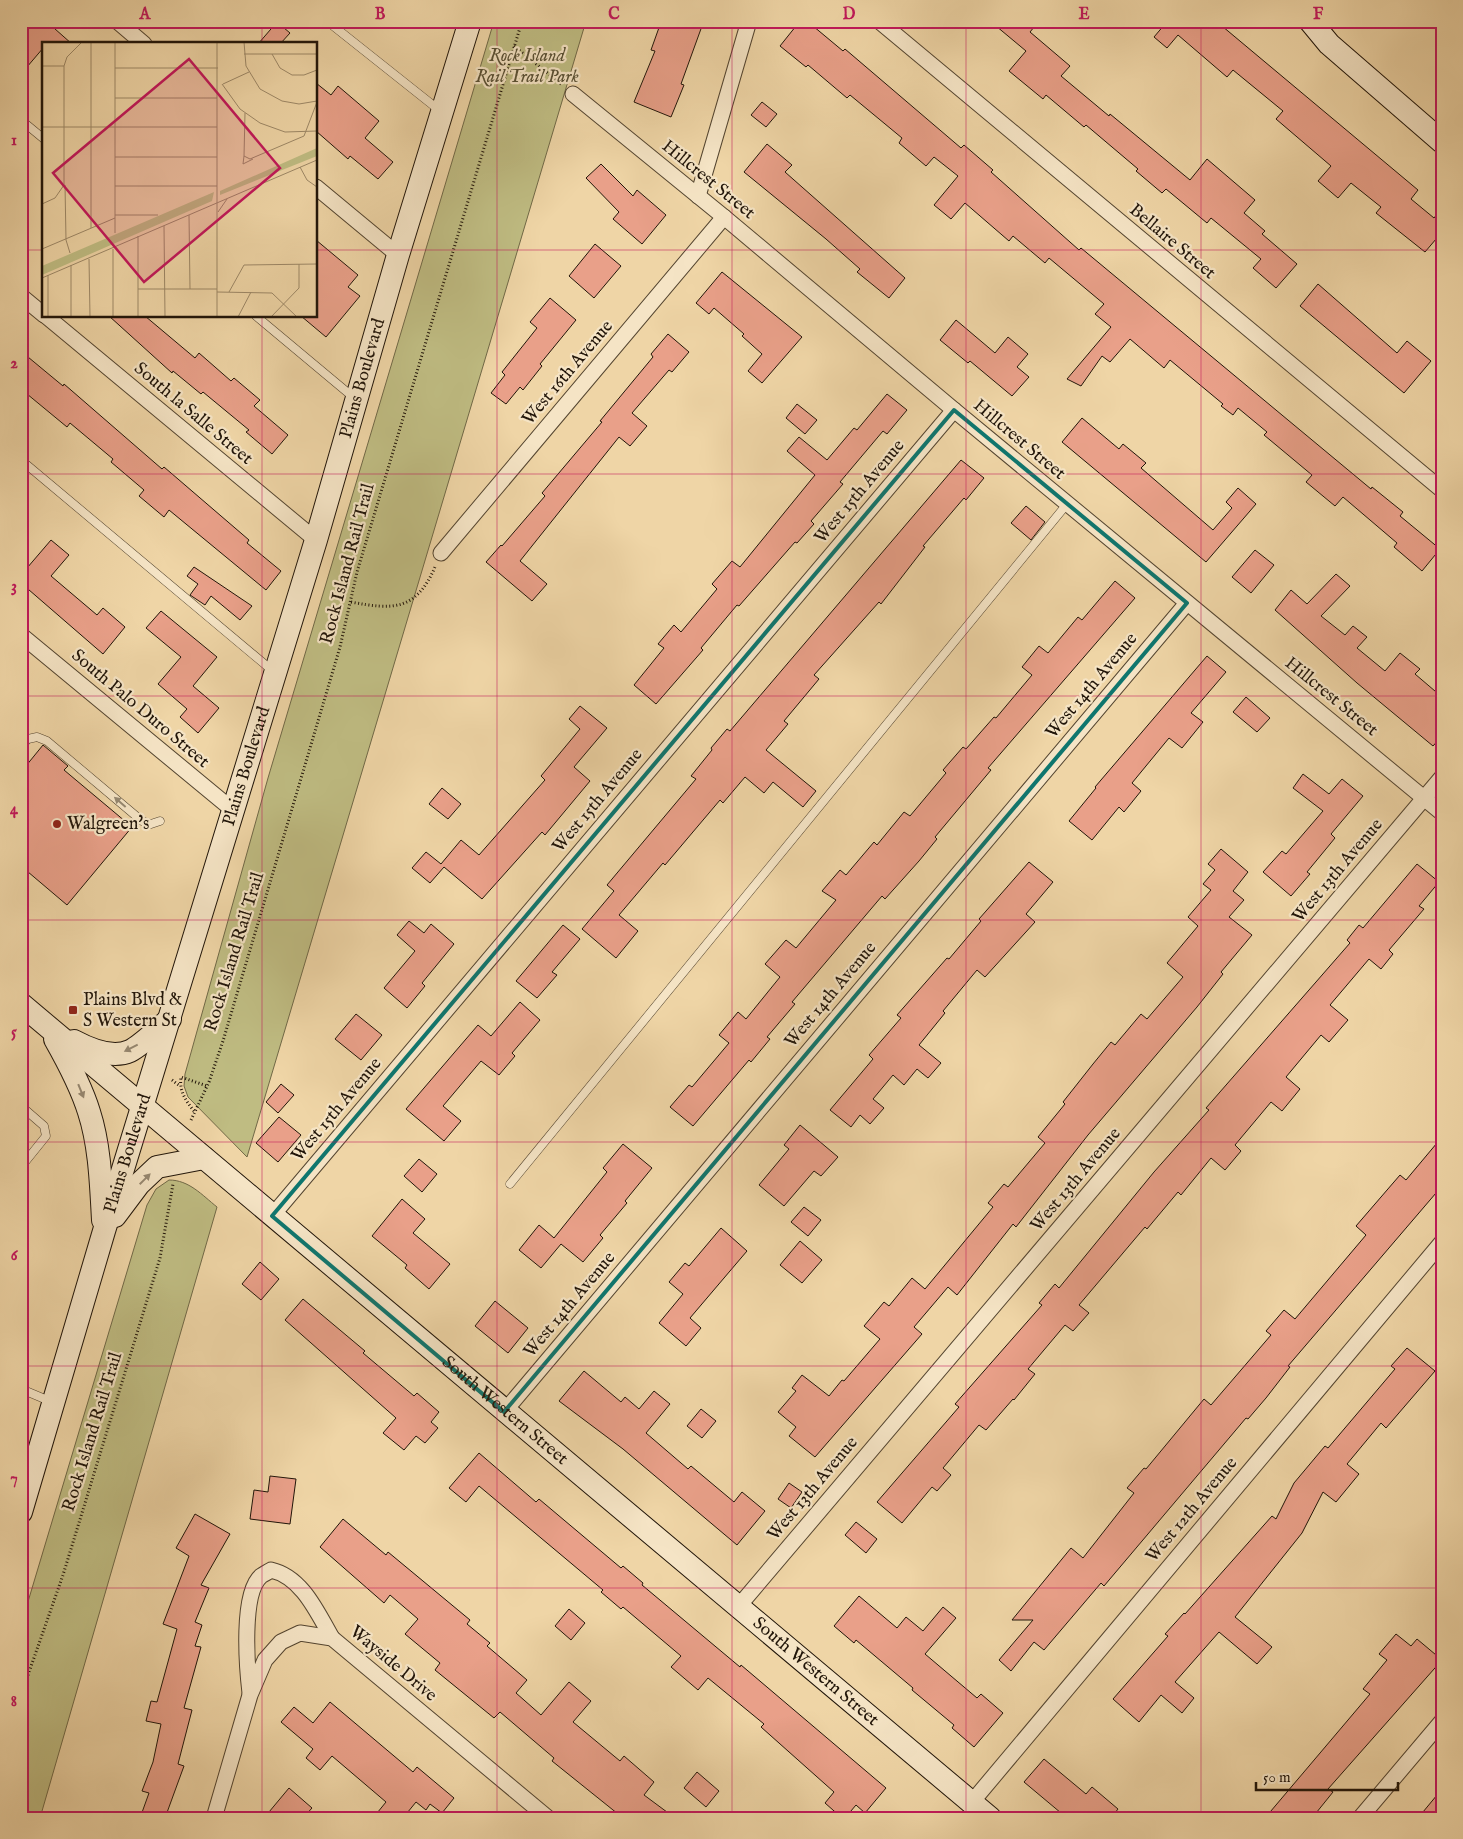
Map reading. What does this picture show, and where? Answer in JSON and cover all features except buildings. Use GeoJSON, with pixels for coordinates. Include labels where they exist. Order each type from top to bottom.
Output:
{"type":"FeatureCollection","features":[{"type":"Feature","properties":{"kind":"main road","name":"Plains Boulevard"},"geometry":{"type":"LineString","coordinates":[[21,1512],[104,1231],[276,673],[398,255],[470,21]]}},
{"type":"Feature","properties":{"kind":"main road"},"geometry":{"type":"LineString","coordinates":[[1310,21],[1329,44],[1442,142]]}},
{"type":"Feature","properties":{"kind":"main road","name":"South Western Street"},"geometry":{"type":"LineString","coordinates":[[21,1004],[504,1412],[990,1818]]}},
{"type":"Feature","properties":{"kind":"main road"},"geometry":{"type":"LineString","coordinates":[[48,1027],[86,1047],[109,1053],[129,1051],[170,1019]]}},
{"type":"Feature","properties":{"kind":"main road"},"geometry":{"type":"LineString","coordinates":[[48,1027],[74,1073],[90,1114],[99,1161],[104,1231]]}},
{"type":"Feature","properties":{"kind":"main road"},"geometry":{"type":"LineString","coordinates":[[104,1231],[139,1184],[157,1167],[204,1158]]}},
{"type":"Feature","properties":{"kind":"street"},"geometry":{"type":"LineString","coordinates":[[117,21],[142,42]]}},
{"type":"Feature","properties":{"kind":"street"},"geometry":{"type":"LineString","coordinates":[[698,196],[749,21]]}},
{"type":"Feature","properties":{"kind":"street","name":"Bellaire Street"},"geometry":{"type":"LineString","coordinates":[[879,21],[1442,490]]}},
{"type":"Feature","properties":{"kind":"street"},"geometry":{"type":"LineString","coordinates":[[1302,21],[1329,44]]}},
{"type":"Feature","properties":{"kind":"street","name":"Hillcrest Street"},"geometry":{"type":"LineString","coordinates":[[573,94],[1442,813]]}},
{"type":"Feature","properties":{"kind":"street"},"geometry":{"type":"LineString","coordinates":[[318,189],[398,255]]}},
{"type":"Feature","properties":{"kind":"street","name":"West 16th Avenue"},"geometry":{"type":"LineString","coordinates":[[441,553],[724,217]]}},
{"type":"Feature","properties":{"kind":"street","name":"South la Salle Street"},"geometry":{"type":"LineString","coordinates":[[21,296],[42,314]]}},
{"type":"Feature","properties":{"kind":"street","name":"South la Salle Street"},"geometry":{"type":"LineString","coordinates":[[47,318],[316,540]]}},
{"type":"Feature","properties":{"kind":"street","name":"West 15th Avenue"},"geometry":{"type":"LineString","coordinates":[[272,1216],[954,410]]}},
{"type":"Feature","properties":{"kind":"street","name":"West 14th Avenue"},"geometry":{"type":"LineString","coordinates":[[504,1412],[1187,602]]}},
{"type":"Feature","properties":{"kind":"street","name":"South Palo Duro Street"},"geometry":{"type":"LineString","coordinates":[[21,635],[234,811]]}},
{"type":"Feature","properties":{"kind":"street","name":"West 13th Avenue"},"geometry":{"type":"LineString","coordinates":[[738,1607],[1442,777]]}},
{"type":"Feature","properties":{"kind":"street","name":"West 12th Avenue"},"geometry":{"type":"LineString","coordinates":[[972,1802],[1442,1242]]}},
{"type":"Feature","properties":{"kind":"street"},"geometry":{"type":"LineString","coordinates":[[250,1695],[246,1653],[248,1623],[252,1594],[260,1577],[271,1570],[285,1573],[310,1601],[332,1638]]}},
{"type":"Feature","properties":{"kind":"street","name":"Wayside Drive"},"geometry":{"type":"LineString","coordinates":[[214,1818],[250,1695],[264,1660],[281,1642],[300,1632],[332,1638],[548,1818]]}},
{"type":"Feature","properties":{"kind":"street"},"geometry":{"type":"LineString","coordinates":[[1360,1818],[1442,1721]]}},
{"type":"Feature","properties":{"kind":"lane"},"geometry":{"type":"LineString","coordinates":[[327,21],[442,113]]}},
{"type":"Feature","properties":{"kind":"lane"},"geometry":{"type":"LineString","coordinates":[[21,120],[42,137]]}},
{"type":"Feature","properties":{"kind":"lane"},"geometry":{"type":"LineString","coordinates":[[258,318],[357,400]]}},
{"type":"Feature","properties":{"kind":"lane"},"geometry":{"type":"LineString","coordinates":[[21,460],[276,673]]}},
{"type":"Feature","properties":{"kind":"lane"},"geometry":{"type":"LineString","coordinates":[[510,1184],[1068,504]]}},
{"type":"Feature","properties":{"kind":"lane"},"geometry":{"type":"LineString","coordinates":[[21,746],[28,739],[37,737],[47,741],[142,821],[150,824],[160,821]]}},
{"type":"Feature","properties":{"kind":"lane"},"geometry":{"type":"LineString","coordinates":[[21,1106],[44,1126],[46,1136],[21,1167]]}},
{"type":"Feature","properties":{"kind":"lane"},"geometry":{"type":"LineString","coordinates":[[21,1389],[54,1403]]}},
{"type":"Feature","properties":{"kind":"path","name":"Rock Island Rail Trail"},"geometry":{"type":"LineString","coordinates":[[207,1086],[182,1077],[180,1086],[183,1096],[194,1111],[207,1086],[223,1041],[340,647],[357,572],[522,21]]}},
{"type":"Feature","properties":{"kind":"path"},"geometry":{"type":"LineString","coordinates":[[514,46],[573,94]]}},
{"type":"Feature","properties":{"kind":"path"},"geometry":{"type":"LineString","coordinates":[[351,602],[380,607],[406,604],[418,595],[430,580],[441,553]]}},
{"type":"Feature","properties":{"kind":"path","name":"Rock Island Rail Trail"},"geometry":{"type":"LineString","coordinates":[[21,1695],[63,1575],[160,1258],[174,1180]]}},
{"type":"Feature","properties":{"kind":"highlighted area"},"geometry":{"type":"Polygon","coordinates":[[[954,410],[1187,603],[504,1412],[272,1216],[954,410]]]}},
{"type":"Feature","properties":{"kind":"green space","name":"Rock Island Rail Trail Park"},"geometry":{"type":"Polygon","coordinates":[[[494,21],[586,21],[247,1157],[188,1097],[184,1086],[185,1074],[268,778],[494,21]]]}},
{"type":"Feature","properties":{"kind":"green space"},"geometry":{"type":"Polygon","coordinates":[[[169,1180],[189,1185],[217,1207],[40,1818],[21,1818],[21,1625],[147,1205],[156,1189],[169,1180]]]}},
{"type":"Feature","properties":{"kind":"place","name":"Walgreen's"},"geometry":{"type":"Point","coordinates":[57,824]}},
{"type":"Feature","properties":{"kind":"place","name":"Plains Blvd & S Western St"},"geometry":{"type":"Point","coordinates":[73,1010]}}]}
